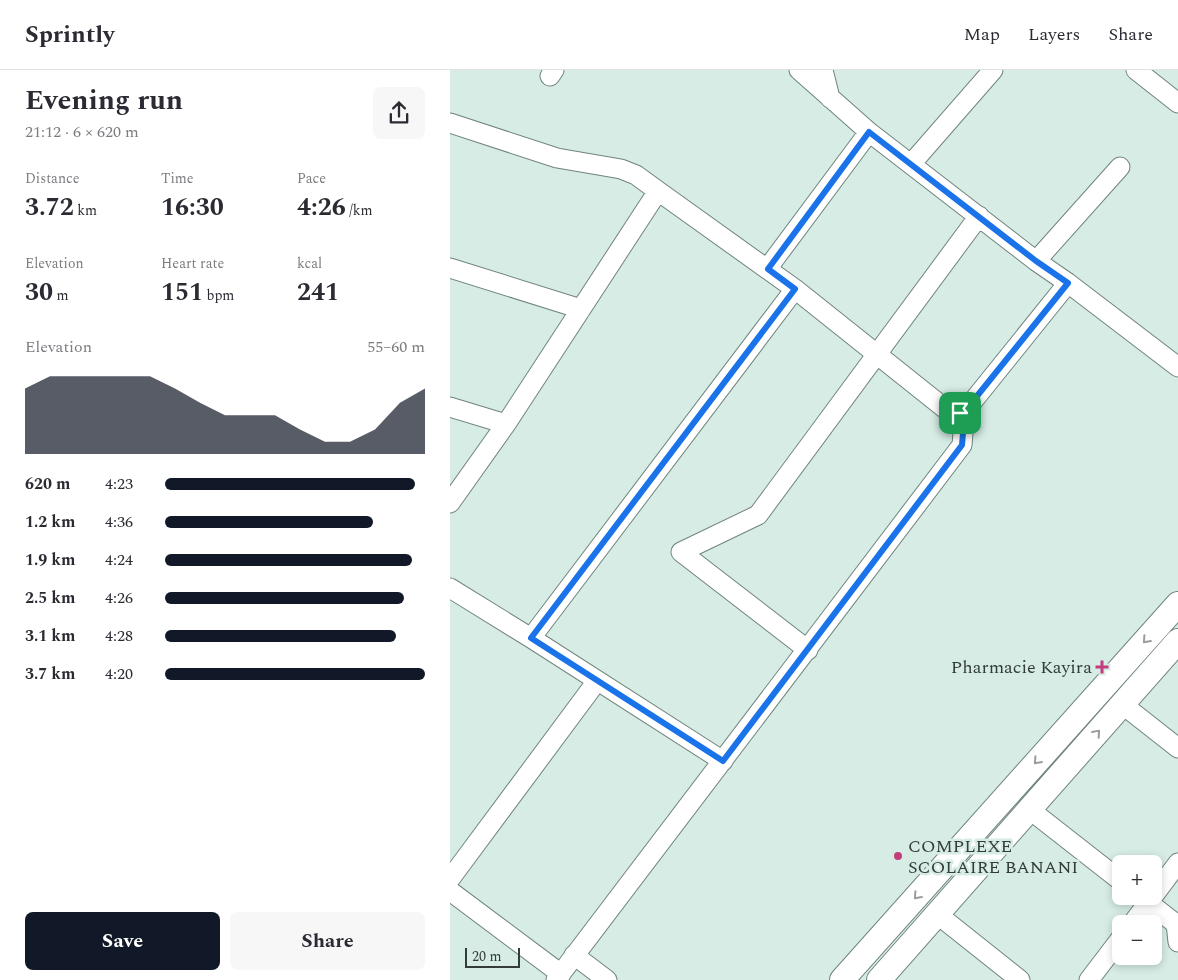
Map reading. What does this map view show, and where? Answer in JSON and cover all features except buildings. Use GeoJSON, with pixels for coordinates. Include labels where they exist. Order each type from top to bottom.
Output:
{"type":"FeatureCollection","features":[{"type":"Feature","properties":{"kind":"street"},"geometry":{"type":"LineString","coordinates":[[799,70],[869,132],[1036,261],[1068,283],[1178,367]]}},
{"type":"Feature","properties":{"kind":"street"},"geometry":{"type":"LineString","coordinates":[[823,70],[830,98]]}},
{"type":"Feature","properties":{"kind":"street"},"geometry":{"type":"LineString","coordinates":[[910,164],[993,70]]}},
{"type":"Feature","properties":{"kind":"street"},"geometry":{"type":"LineString","coordinates":[[1136,70],[1178,103]]}},
{"type":"Feature","properties":{"kind":"street"},"geometry":{"type":"LineString","coordinates":[[450,123],[557,158],[621,169],[636,175],[795,289],[953,414],[960,413],[969,406],[1068,283]]}},
{"type":"Feature","properties":{"kind":"street"},"geometry":{"type":"LineString","coordinates":[[768,269],[869,132]]}},
{"type":"Feature","properties":{"kind":"street"},"geometry":{"type":"LineString","coordinates":[[1036,261],[1120,168]]}},
{"type":"Feature","properties":{"kind":"street"},"geometry":{"type":"LineString","coordinates":[[450,503],[506,424],[658,191]]}},
{"type":"Feature","properties":{"kind":"street"},"geometry":{"type":"LineString","coordinates":[[808,650],[681,552],[758,515],[979,216]]}},
{"type":"Feature","properties":{"kind":"street"},"geometry":{"type":"LineString","coordinates":[[450,268],[581,309]]}},
{"type":"Feature","properties":{"kind":"street"},"geometry":{"type":"LineString","coordinates":[[531,638],[795,289]]}},
{"type":"Feature","properties":{"kind":"street"},"geometry":{"type":"LineString","coordinates":[[450,407],[506,424]]}},
{"type":"Feature","properties":{"kind":"street"},"geometry":{"type":"LineString","coordinates":[[450,891],[558,977],[962,445],[963,433],[960,413]]}},
{"type":"Feature","properties":{"kind":"street"},"geometry":{"type":"LineString","coordinates":[[450,588],[723,761]]}},
{"type":"Feature","properties":{"kind":"street"},"geometry":{"type":"LineString","coordinates":[[842,980],[1178,604]]}},
{"type":"Feature","properties":{"kind":"street"},"geometry":{"type":"LineString","coordinates":[[879,980],[1178,641]]}},
{"type":"Feature","properties":{"kind":"street"},"geometry":{"type":"LineString","coordinates":[[450,879],[597,681]]}},
{"type":"Feature","properties":{"kind":"street"},"geometry":{"type":"LineString","coordinates":[[1122,704],[1178,748]]}},
{"type":"Feature","properties":{"kind":"street"},"geometry":{"type":"LineString","coordinates":[[1029,809],[1112,874]]}},
{"type":"Feature","properties":{"kind":"street"},"geometry":{"type":"LineString","coordinates":[[1162,881],[1178,862]]}},
{"type":"Feature","properties":{"kind":"street"},"geometry":{"type":"LineString","coordinates":[[1156,905],[1177,930]]}},
{"type":"Feature","properties":{"kind":"street"},"geometry":{"type":"LineString","coordinates":[[937,914],[1020,980]]}},
{"type":"Feature","properties":{"kind":"street"},"geometry":{"type":"LineString","coordinates":[[1089,980],[1112,950]]}},
{"type":"Feature","properties":{"kind":"street"},"geometry":{"type":"LineString","coordinates":[[574,955],[608,980]]}},
{"type":"Feature","properties":{"kind":"place","name":"Pharmacie Kayira"},"geometry":{"type":"Point","coordinates":[1102,667]}},
{"type":"Feature","properties":{"kind":"place","name":"COMPLEXE SCOLAIRE BANANI"},"geometry":{"type":"Point","coordinates":[898,856]}},
{"type":"Feature","properties":{"kind":"route"},"geometry":{"type":"LineString","coordinates":[[869,132],[1036,261],[1068,283],[966,410],[960,413],[964,442],[962,445],[723,761],[531,638],[795,289],[768,269],[869,132]]}}]}
